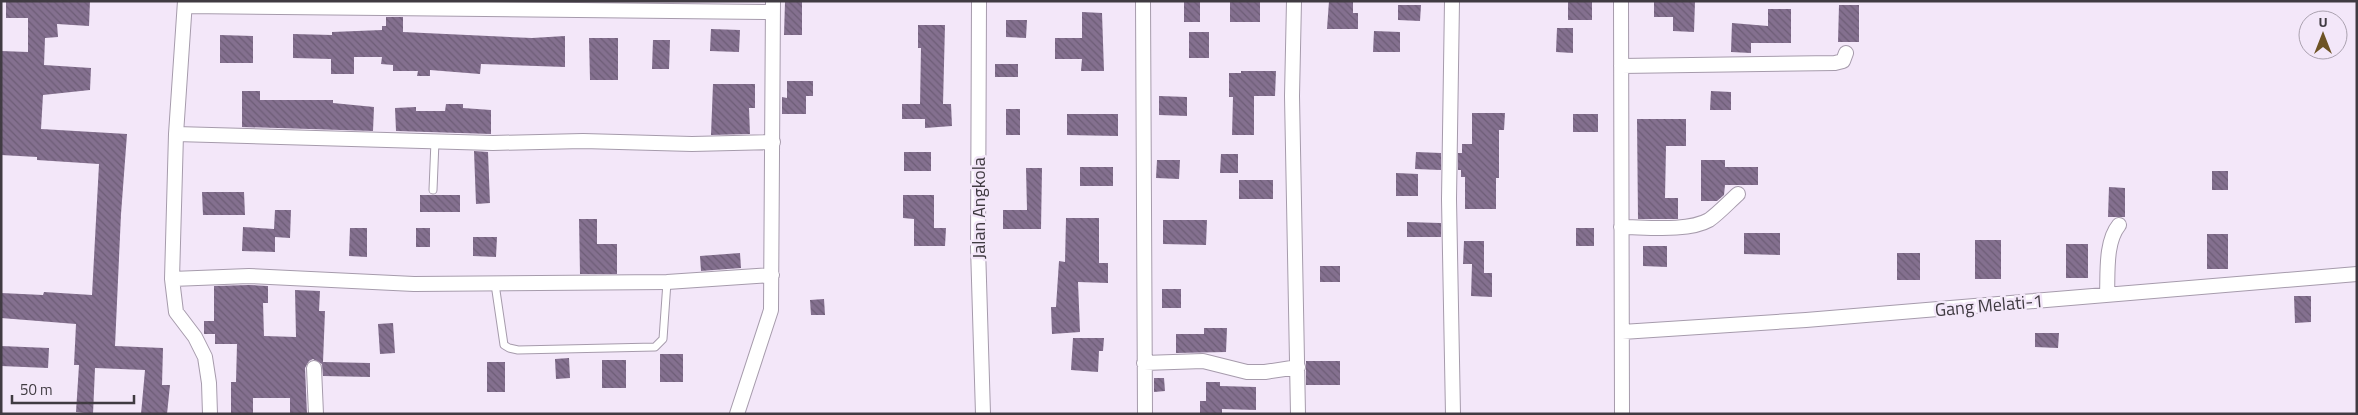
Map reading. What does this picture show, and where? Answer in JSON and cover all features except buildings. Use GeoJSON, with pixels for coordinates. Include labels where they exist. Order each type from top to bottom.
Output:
{"type":"FeatureCollection","features":[{"type":"Feature","properties":{"kind":"street","name":"Jalan Angkola"},"geometry":{"type":"LineString","coordinates":[[978,1],[978,247],[983,414]]}},
{"type":"Feature","properties":{"kind":"street"},"geometry":{"type":"LineString","coordinates":[[1143,1],[1145,414]]}},
{"type":"Feature","properties":{"kind":"street"},"geometry":{"type":"LineString","coordinates":[[1294,1],[1292,96],[1298,414]]}},
{"type":"Feature","properties":{"kind":"street"},"geometry":{"type":"LineString","coordinates":[[1452,1],[1449,143],[1453,414]]}},
{"type":"Feature","properties":{"kind":"street"},"geometry":{"type":"LineString","coordinates":[[1621,1],[1622,414]]}},
{"type":"Feature","properties":{"kind":"street"},"geometry":{"type":"LineString","coordinates":[[210,414],[209,383],[205,357],[195,337],[176,312],[172,279],[176,134],[185,3],[773,7],[771,310],[738,414]]}},
{"type":"Feature","properties":{"kind":"street"},"geometry":{"type":"LineString","coordinates":[[1621,66],[1829,64],[1843,61],[1846,53]]}},
{"type":"Feature","properties":{"kind":"street"},"geometry":{"type":"LineString","coordinates":[[176,134],[493,143],[584,141],[692,144],[773,142]]}},
{"type":"Feature","properties":{"kind":"street"},"geometry":{"type":"LineString","coordinates":[[1621,227],[1673,227],[1699,223],[1709,220],[1738,194]]}},
{"type":"Feature","properties":{"kind":"street"},"geometry":{"type":"LineString","coordinates":[[2106,295],[2111,240],[2114,231],[2119,225]]}},
{"type":"Feature","properties":{"kind":"street","name":"Gang Melati-1"},"geometry":{"type":"LineString","coordinates":[[1622,332],[1806,320],[2357,274]]}},
{"type":"Feature","properties":{"kind":"street"},"geometry":{"type":"LineString","coordinates":[[172,279],[249,276],[414,284],[495,284],[666,282],[772,276]]}},
{"type":"Feature","properties":{"kind":"street"},"geometry":{"type":"LineString","coordinates":[[1144,363],[1204,361],[1247,372],[1265,372],[1298,366]]}},
{"type":"Feature","properties":{"kind":"street"},"geometry":{"type":"LineString","coordinates":[[314,368],[316,414]]}},
{"type":"Feature","properties":{"kind":"lane"},"geometry":{"type":"LineString","coordinates":[[433,190],[435,141]]}},
{"type":"Feature","properties":{"kind":"lane"},"geometry":{"type":"LineString","coordinates":[[495,284],[504,345],[518,350],[655,347],[663,339],[666,282]]}}]}
